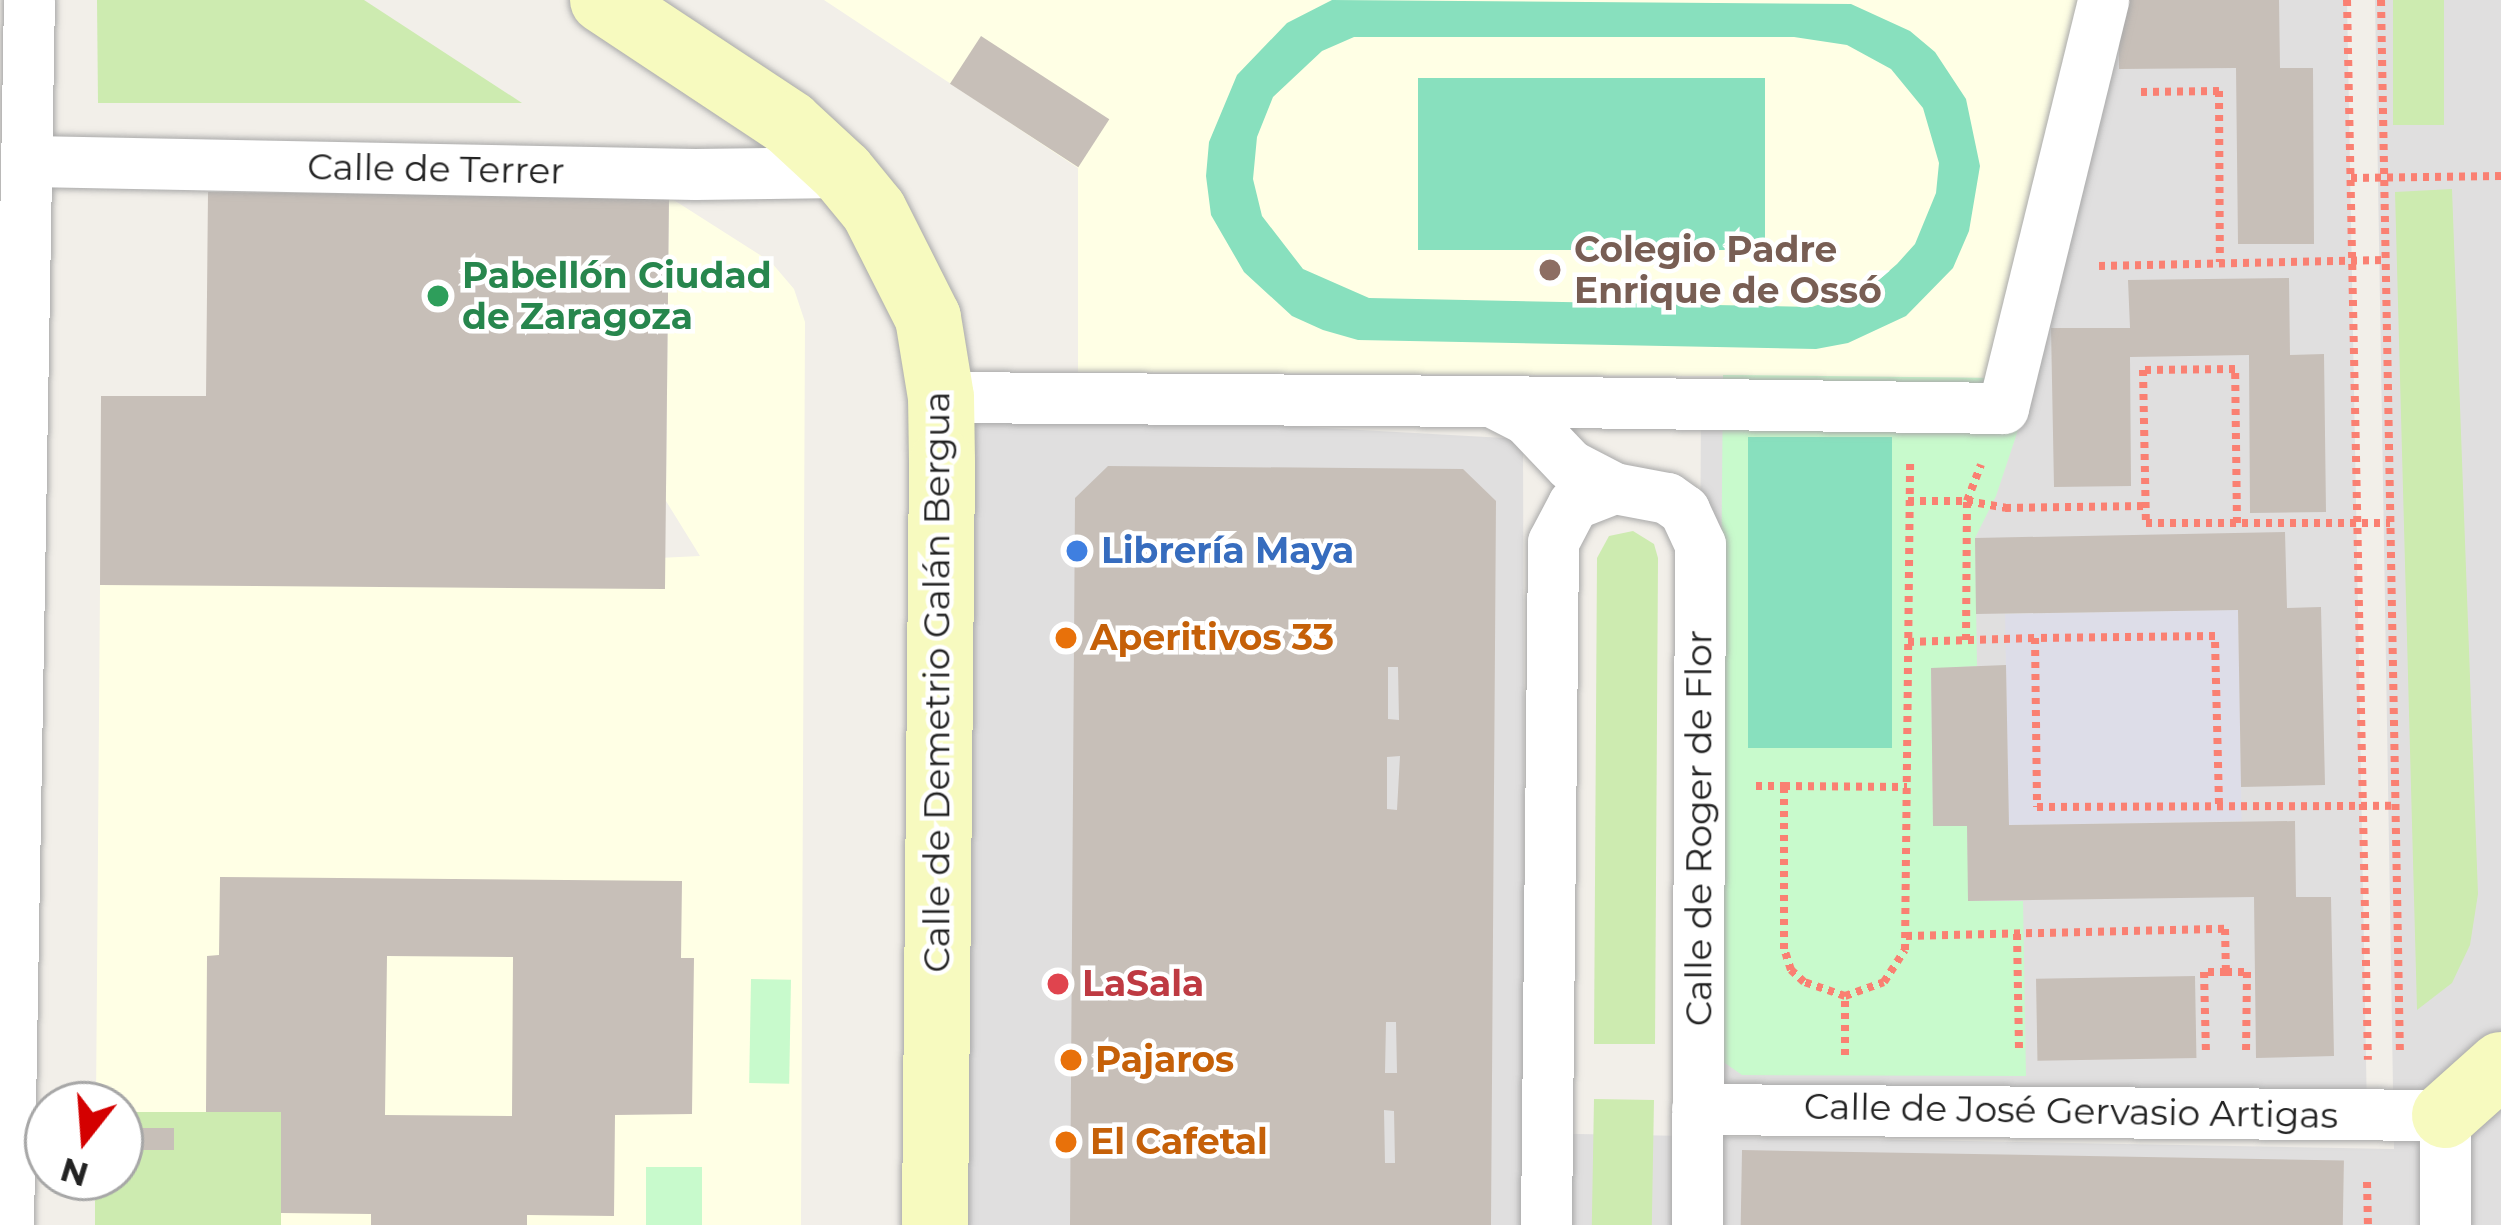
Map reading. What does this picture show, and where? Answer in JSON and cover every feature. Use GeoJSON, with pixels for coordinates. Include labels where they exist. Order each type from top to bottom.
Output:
{"type":"FeatureCollection","features":[{"type":"Feature","properties":{"kind":"street"},"geometry":{"type":"LineString","coordinates":[[8,1225],[20,149],[29,0]]}},
{"type":"Feature","properties":{"kind":"street","name":"Calle de Demetrio Galán Bergua"},"geometry":{"type":"LineString","coordinates":[[603,0],[790,124],[842,172],[874,212],[928,318],[941,398],[935,1225]]}},
{"type":"Feature","properties":{"kind":"street"},"geometry":{"type":"LineString","coordinates":[[941,398],[2003,408],[2103,0]]}},
{"type":"Feature","properties":{"kind":"street","name":"Calle de Terrer"},"geometry":{"type":"LineString","coordinates":[[20,149],[671,174],[842,172]]}},
{"type":"Feature","properties":{"kind":"street","name":"Calle de Roger de Flor"},"geometry":{"type":"LineString","coordinates":[[1491,401],[1526,418],[1570,465],[1614,488],[1667,498],[1684,510],[1700,544],[1697,1225]]}},
{"type":"Feature","properties":{"kind":"street"},"geometry":{"type":"LineString","coordinates":[[1546,1225],[1553,542],[1573,504],[1614,488]]}},
{"type":"Feature","properties":{"kind":"street"},"geometry":{"type":"LineString","coordinates":[[2446,1225],[2423,1115],[2501,1065]]}},
{"type":"Feature","properties":{"kind":"street","name":"Calle de José Gervasio Artigas"},"geometry":{"type":"LineString","coordinates":[[1697,1109],[2423,1115]]}},
{"type":"Feature","properties":{"kind":"path"},"geometry":{"type":"LineString","coordinates":[[2348,0],[2368,1071]]}},
{"type":"Feature","properties":{"kind":"path"},"geometry":{"type":"LineString","coordinates":[[2380,0],[2396,806],[2423,1115]]}},
{"type":"Feature","properties":{"kind":"path"},"geometry":{"type":"LineString","coordinates":[[2132,112],[2138,92],[2219,91],[2220,262]]}},
{"type":"Feature","properties":{"kind":"path"},"geometry":{"type":"LineString","coordinates":[[2351,178],[2501,176]]}},
{"type":"Feature","properties":{"kind":"path"},"geometry":{"type":"LineString","coordinates":[[2104,243],[2101,266],[2385,260]]}},
{"type":"Feature","properties":{"kind":"path"},"geometry":{"type":"LineString","coordinates":[[2236,523],[2234,369],[2144,370],[2146,523],[2236,523],[2358,523],[2390,523]]}},
{"type":"Feature","properties":{"kind":"path"},"geometry":{"type":"LineString","coordinates":[[1907,787],[1784,786],[1784,949],[1791,970],[1804,982],[1845,996],[1869,990],[1892,975],[1906,936],[1912,408]]}},
{"type":"Feature","properties":{"kind":"path"},"geometry":{"type":"LineString","coordinates":[[1966,640],[1966,501],[2003,408]]}},
{"type":"Feature","properties":{"kind":"path"},"geometry":{"type":"LineString","coordinates":[[1908,501],[1966,501],[2005,508],[2146,506]]}},
{"type":"Feature","properties":{"kind":"path"},"geometry":{"type":"LineString","coordinates":[[1908,642],[2215,636],[2219,804]]}},
{"type":"Feature","properties":{"kind":"path"},"geometry":{"type":"LineString","coordinates":[[2035,638],[2037,807],[2396,806]]}},
{"type":"Feature","properties":{"kind":"path"},"geometry":{"type":"LineString","coordinates":[[1906,936],[2225,929],[2226,972]]}},
{"type":"Feature","properties":{"kind":"path"},"geometry":{"type":"LineString","coordinates":[[2018,934],[2019,1110]]}},
{"type":"Feature","properties":{"kind":"path"},"geometry":{"type":"LineString","coordinates":[[2204,972],[2226,972],[2247,972],[2248,1053],[2205,1054],[2204,972]]}},
{"type":"Feature","properties":{"kind":"path"},"geometry":{"type":"LineString","coordinates":[[1845,996],[1845,1108]]}},
{"type":"Feature","properties":{"kind":"path"},"geometry":{"type":"LineString","coordinates":[[2366,1182],[2368,1225]]}},
{"type":"Feature","properties":{"kind":"shaded area","name":"Colegio Padre Enrique de Ossó"},"geometry":{"type":"Polygon","coordinates":[[[824,0],[2078,0],[1999,378],[1078,372],[1078,168],[824,0]]]}},
{"type":"Feature","properties":{"kind":"shaded area"},"geometry":{"type":"Polygon","coordinates":[[[2103,0],[2347,0],[2367,1114],[1697,1109],[1701,403],[2003,408],[2103,0]]]}},
{"type":"Feature","properties":{"kind":"shaded area"},"geometry":{"type":"Polygon","coordinates":[[[2375,0],[2501,0],[2501,1225],[942,1225],[943,407],[1523,439],[1525,1133],[2394,1149],[2375,0]]]}},
{"type":"Feature","properties":{"kind":"shaded area"},"geometry":{"type":"Polygon","coordinates":[[[669,197],[771,262],[794,289],[805,322],[801,1225],[95,1225],[95,1201],[144,1201],[144,1081],[96,1081],[100,585],[700,556],[666,501],[669,197]]]}},
{"type":"Feature","properties":{"kind":"shaded area"},"geometry":{"type":"Polygon","coordinates":[[[2238,610],[2242,821],[2009,825],[2005,614],[2238,610]]]}},
{"type":"Feature","properties":{"kind":"green space"},"geometry":{"type":"Polygon","coordinates":[[[97,0],[364,0],[522,103],[98,103],[97,0]]]}},
{"type":"Feature","properties":{"kind":"green space"},"geometry":{"type":"Polygon","coordinates":[[[1332,0],[1851,4],[1910,31],[1935,52],[1966,99],[1980,166],[1969,231],[1953,268],[1906,316],[1848,343],[1816,349],[1358,340],[1323,330],[1292,316],[1244,272],[1211,215],[1206,176],[1209,142],[1237,75],[1287,23],[1332,0]],[[1354,37],[1322,51],[1273,97],[1257,137],[1253,179],[1262,216],[1303,269],[1369,298],[1812,307],[1874,284],[1915,244],[1936,193],[1939,163],[1923,108],[1891,69],[1847,45],[1794,37],[1354,37]]]}},
{"type":"Feature","properties":{"kind":"green space"},"geometry":{"type":"Polygon","coordinates":[[[2393,0],[2444,0],[2444,125],[2393,125],[2393,0]]]}},
{"type":"Feature","properties":{"kind":"green space"},"geometry":{"type":"Polygon","coordinates":[[[1418,78],[1765,78],[1765,250],[1418,250],[1418,78]]]}},
{"type":"Feature","properties":{"kind":"green space"},"geometry":{"type":"Polygon","coordinates":[[[2452,189],[2478,894],[2470,945],[2452,983],[2417,1010],[2395,192],[2452,189]]]}},
{"type":"Feature","properties":{"kind":"green space"},"geometry":{"type":"Polygon","coordinates":[[[1723,375],[1999,378],[2032,388],[1996,496],[1975,538],[1977,666],[1931,669],[1933,826],[1967,826],[1969,901],[2023,901],[2026,1076],[1742,1075],[1722,1061],[1717,1048],[1723,375]]]}},
{"type":"Feature","properties":{"kind":"green space"},"geometry":{"type":"Polygon","coordinates":[[[1748,437],[1892,437],[1892,748],[1748,748],[1748,437]]]}},
{"type":"Feature","properties":{"kind":"green space"},"geometry":{"type":"Polygon","coordinates":[[[1633,531],[1654,544],[1658,558],[1655,1044],[1594,1044],[1597,558],[1609,536],[1633,531]]]}},
{"type":"Feature","properties":{"kind":"green space"},"geometry":{"type":"Polygon","coordinates":[[[751,979],[791,980],[789,1084],[749,1083],[751,979]]]}},
{"type":"Feature","properties":{"kind":"green space"},"geometry":{"type":"Polygon","coordinates":[[[1594,1099],[1654,1100],[1652,1225],[1592,1225],[1594,1099]]]}},
{"type":"Feature","properties":{"kind":"green space"},"geometry":{"type":"Polygon","coordinates":[[[144,1112],[281,1112],[281,1225],[95,1225],[95,1201],[144,1201],[144,1150],[174,1149],[174,1128],[144,1128],[144,1112]]]}},
{"type":"Feature","properties":{"kind":"green space"},"geometry":{"type":"Polygon","coordinates":[[[646,1167],[702,1167],[702,1225],[646,1225],[646,1167]]]}},
{"type":"Feature","properties":{"kind":"building"},"geometry":{"type":"Polygon","coordinates":[[[2119,0],[2279,0],[2280,68],[2313,68],[2314,244],[2238,244],[2236,68],[2119,69],[2119,0]]]}},
{"type":"Feature","properties":{"kind":"building"},"geometry":{"type":"Polygon","coordinates":[[[981,36],[1109,119],[1078,167],[950,84],[981,36]]]}},
{"type":"Feature","properties":{"kind":"building","name":"Pabellón Ciudad de Zaragoza"},"geometry":{"type":"Polygon","coordinates":[[[208,192],[669,197],[665,589],[100,585],[101,396],[206,396],[208,192]]]}},
{"type":"Feature","properties":{"kind":"building"},"geometry":{"type":"Polygon","coordinates":[[[2289,278],[2290,355],[2324,354],[2326,512],[2250,513],[2249,355],[2130,357],[2131,486],[2054,487],[2051,328],[2130,328],[2128,280],[2289,278]]]}},
{"type":"Feature","properties":{"kind":"building"},"geometry":{"type":"Polygon","coordinates":[[[1108,466],[1463,469],[1496,501],[1491,1225],[1070,1225],[1075,498],[1108,466]],[[1388,667],[1388,719],[1399,720],[1398,667],[1388,667]],[[1400,756],[1387,757],[1387,809],[1397,810],[1400,756]],[[1386,1022],[1385,1073],[1397,1073],[1396,1022],[1386,1022]],[[1384,1110],[1385,1163],[1395,1163],[1394,1111],[1384,1110]]]}},
{"type":"Feature","properties":{"kind":"building"},"geometry":{"type":"Polygon","coordinates":[[[2285,532],[2287,608],[2321,607],[2325,785],[2241,787],[2238,610],[1976,614],[1975,538],[2285,532]]]}},
{"type":"Feature","properties":{"kind":"building"},"geometry":{"type":"Polygon","coordinates":[[[2006,665],[2009,825],[2295,821],[2296,897],[2331,897],[2334,1056],[2256,1058],[2254,897],[1968,901],[1967,826],[1933,826],[1931,668],[2006,665]]]}},
{"type":"Feature","properties":{"kind":"building"},"geometry":{"type":"Polygon","coordinates":[[[220,877],[682,881],[681,958],[694,958],[692,1114],[615,1115],[614,1216],[527,1215],[527,1225],[371,1225],[371,1214],[281,1213],[281,1112],[206,1112],[207,956],[219,955],[220,877]],[[387,956],[385,1115],[512,1116],[513,957],[387,956]]]}},
{"type":"Feature","properties":{"kind":"building"},"geometry":{"type":"Polygon","coordinates":[[[2195,976],[2196,1058],[2037,1061],[2036,979],[2195,976]]]}},
{"type":"Feature","properties":{"kind":"building"},"geometry":{"type":"Polygon","coordinates":[[[144,1128],[174,1128],[174,1150],[144,1150],[144,1128]]]}},
{"type":"Feature","properties":{"kind":"building"},"geometry":{"type":"Polygon","coordinates":[[[1742,1150],[2344,1161],[2343,1225],[1741,1225],[1742,1150]]]}},
{"type":"Feature","properties":{"kind":"place","name":"Colegio Padre Enrique de Ossó"},"geometry":{"type":"Point","coordinates":[1550,270]}},
{"type":"Feature","properties":{"kind":"place","name":"Pabellón Ciudad de Zaragoza"},"geometry":{"type":"Point","coordinates":[438,296]}},
{"type":"Feature","properties":{"kind":"place","name":"Librería Maya"},"geometry":{"type":"Point","coordinates":[1077,551]}},
{"type":"Feature","properties":{"kind":"place","name":"Aperitivos 33"},"geometry":{"type":"Point","coordinates":[1066,638]}},
{"type":"Feature","properties":{"kind":"place","name":"LaSala"},"geometry":{"type":"Point","coordinates":[1058,984]}},
{"type":"Feature","properties":{"kind":"place","name":"Pajaros"},"geometry":{"type":"Point","coordinates":[1071,1060]}},
{"type":"Feature","properties":{"kind":"place","name":"El Cafetal"},"geometry":{"type":"Point","coordinates":[1066,1142]}}]}
